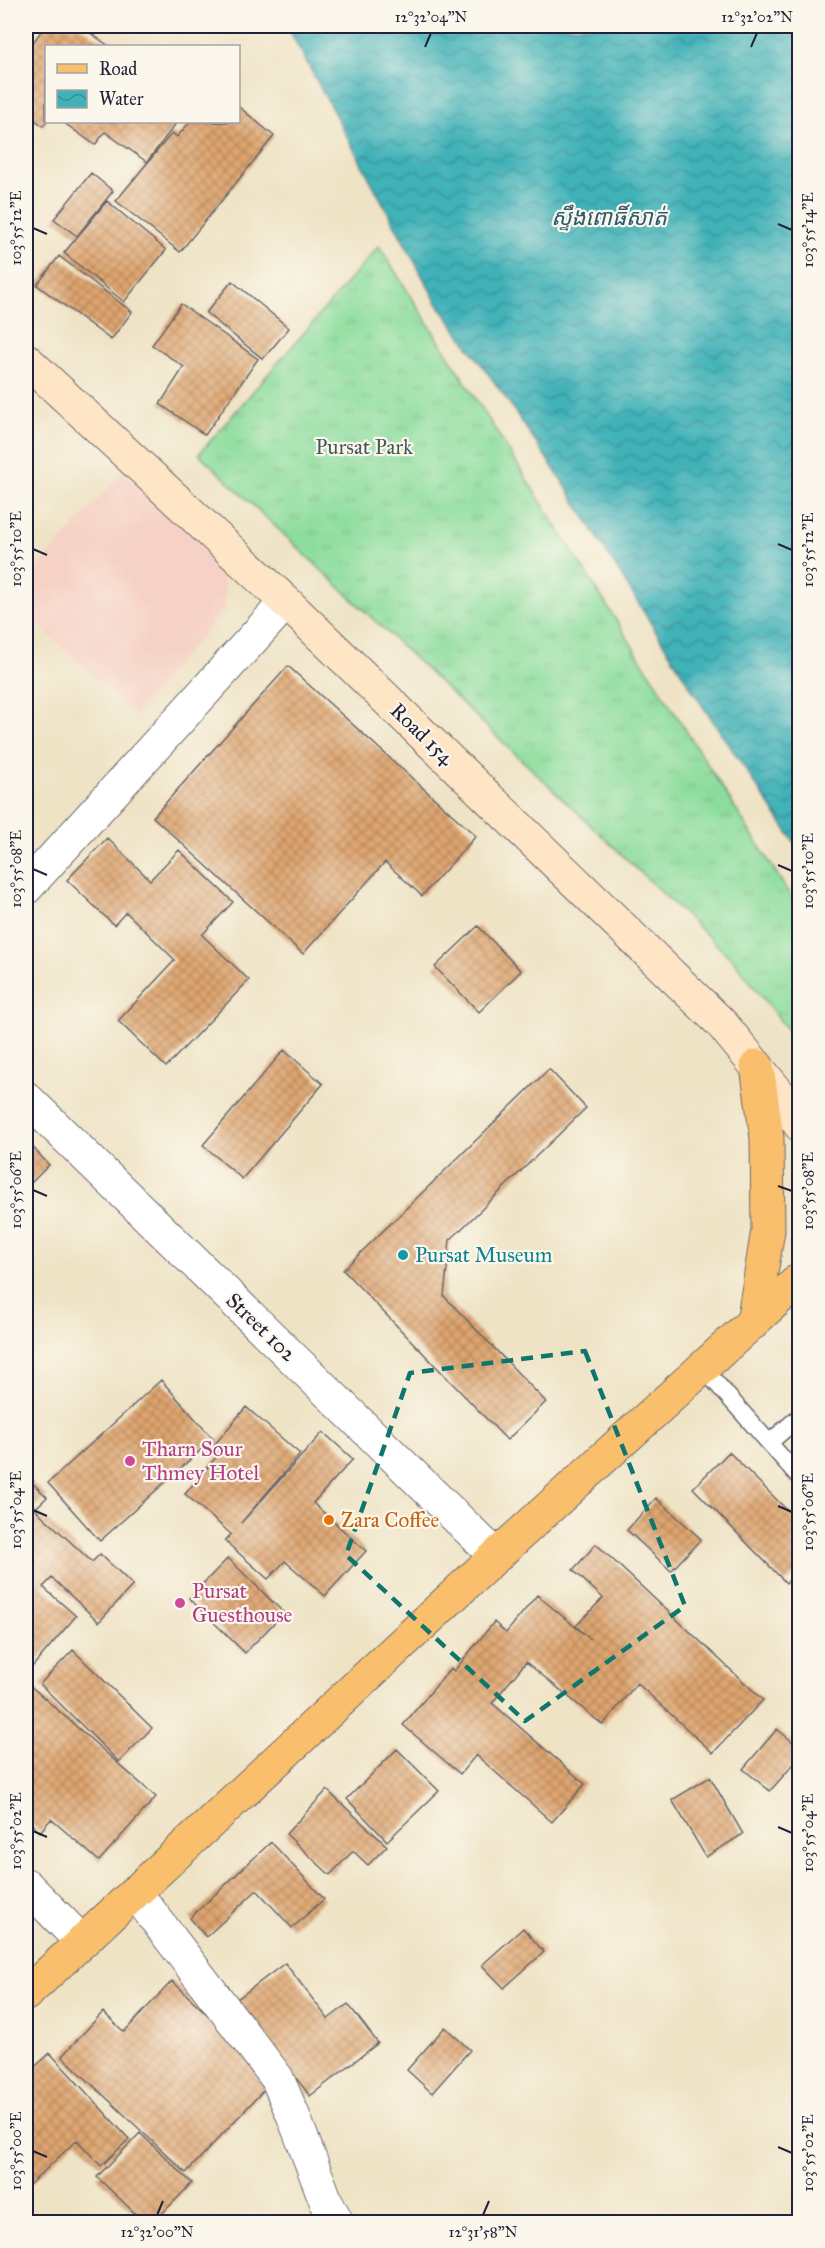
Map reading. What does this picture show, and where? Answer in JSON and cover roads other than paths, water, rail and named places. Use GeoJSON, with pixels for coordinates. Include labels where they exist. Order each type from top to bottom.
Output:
{"type":"FeatureCollection","features":[{"type":"Feature","properties":{"kind":"main road","name":"Road 154"},"geometry":{"type":"LineString","coordinates":[[26,360],[286,602],[721,1023],[780,1095],[800,1125]]}},
{"type":"Feature","properties":{"kind":"main road"},"geometry":{"type":"LineString","coordinates":[[753,1323],[768,1230],[767,1138],[757,1066]]}},
{"type":"Feature","properties":{"kind":"main road"},"geometry":{"type":"LineString","coordinates":[[26,1994],[496,1556],[800,1279]]}},
{"type":"Feature","properties":{"kind":"street"},"geometry":{"type":"LineString","coordinates":[[26,888],[286,602]]}},
{"type":"Feature","properties":{"kind":"street","name":"Street 102"},"geometry":{"type":"LineString","coordinates":[[26,1098],[496,1556]]}},
{"type":"Feature","properties":{"kind":"street"},"geometry":{"type":"LineString","coordinates":[[26,1885],[82,1942]]}},
{"type":"Feature","properties":{"kind":"street"},"geometry":{"type":"LineString","coordinates":[[135,1892],[277,2078],[318,2182],[337,2223]]}},
{"type":"Feature","properties":{"kind":"lane"},"geometry":{"type":"LineString","coordinates":[[703,1368],[800,1478]]}},
{"type":"Feature","properties":{"kind":"lane"},"geometry":{"type":"LineString","coordinates":[[769,1443],[800,1416]]}},
{"type":"Feature","properties":{"kind":"water","name":"ស្ទឹងពោធិ៍សាត់"},"geometry":{"type":"Polygon","coordinates":[[[287,26],[789,26],[800,45],[799,849],[698,699],[566,487],[437,303],[287,26]]]}},
{"type":"Feature","properties":{"kind":"place","name":"Pursat Museum"},"geometry":{"type":"Point","coordinates":[403,1255]}},
{"type":"Feature","properties":{"kind":"place","name":"Tharn Sour Thmey Hotel"},"geometry":{"type":"Point","coordinates":[130,1461]}},
{"type":"Feature","properties":{"kind":"place","name":"Zara Coffee"},"geometry":{"type":"Point","coordinates":[329,1520]}},
{"type":"Feature","properties":{"kind":"place","name":"Pursat Guesthouse"},"geometry":{"type":"Point","coordinates":[180,1603]}},
{"type":"Feature","properties":{"kind":"park label","name":"Pursat Park"},"geometry":{"type":"Point","coordinates":[364,447]}}]}
